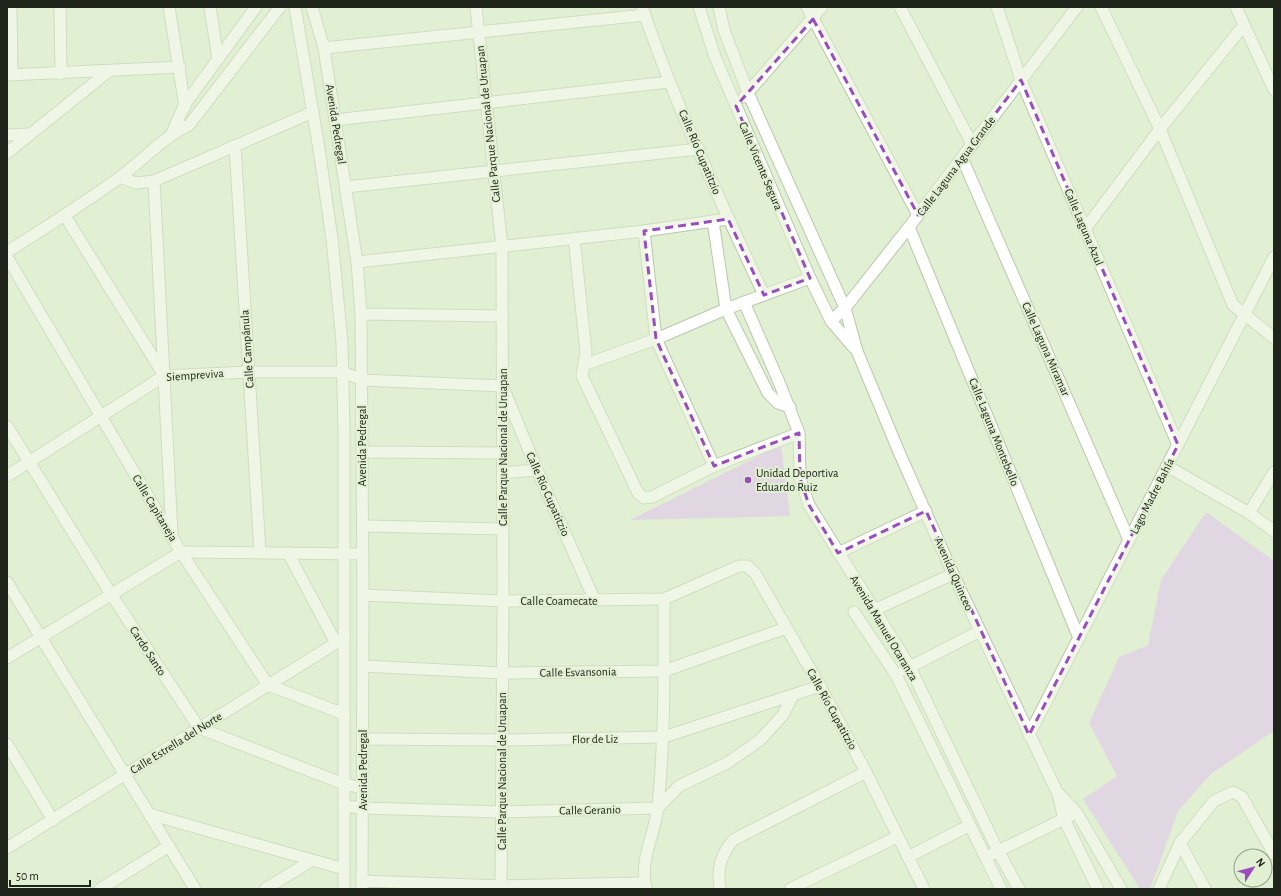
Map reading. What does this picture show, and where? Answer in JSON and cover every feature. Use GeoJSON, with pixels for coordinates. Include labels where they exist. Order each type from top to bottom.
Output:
{"type":"FeatureCollection","features":[{"type":"Feature","properties":{"kind":"street"},"geometry":{"type":"LineString","coordinates":[[11,7],[10,75],[61,74],[180,67]]}},
{"type":"Feature","properties":{"kind":"street"},"geometry":{"type":"LineString","coordinates":[[60,7],[61,74]]}},
{"type":"Feature","properties":{"kind":"street"},"geometry":{"type":"LineString","coordinates":[[170,7],[189,125]]}},
{"type":"Feature","properties":{"kind":"street"},"geometry":{"type":"LineString","coordinates":[[210,7],[218,59]]}},
{"type":"Feature","properties":{"kind":"street"},"geometry":{"type":"LineString","coordinates":[[172,133],[185,104],[256,7]]}},
{"type":"Feature","properties":{"kind":"street"},"geometry":{"type":"LineString","coordinates":[[7,252],[65,216],[120,177],[172,133],[189,125],[280,7]]}},
{"type":"Feature","properties":{"kind":"street","name":"Avenida Pedregal"},"geometry":{"type":"LineString","coordinates":[[295,7],[313,112],[332,239],[342,342],[344,553],[340,640],[344,714],[344,889]]}},
{"type":"Feature","properties":{"kind":"street","name":"Avenida Pedregal"},"geometry":{"type":"LineString","coordinates":[[312,7],[324,48],[357,262],[361,314],[363,526],[362,885]]}},
{"type":"Feature","properties":{"kind":"street","name":"Calle Parque Nacional de Uruapan"},"geometry":{"type":"LineString","coordinates":[[476,7],[502,247],[503,673],[501,887]]}},
{"type":"Feature","properties":{"kind":"street","name":"Calle Vicente Segura"},"geometry":{"type":"LineString","coordinates":[[699,7],[715,57],[810,278],[831,321]]}},
{"type":"Feature","properties":{"kind":"street","name":"Calle Vicente Segura"},"geometry":{"type":"LineString","coordinates":[[719,7],[724,30],[748,93],[845,308]]}},
{"type":"Feature","properties":{"kind":"street"},"geometry":{"type":"LineString","coordinates":[[807,7],[918,215]]}},
{"type":"Feature","properties":{"kind":"street"},"geometry":{"type":"LineString","coordinates":[[736,106],[822,7]]}},
{"type":"Feature","properties":{"kind":"street"},"geometry":{"type":"LineString","coordinates":[[900,7],[972,144]]}},
{"type":"Feature","properties":{"kind":"street","name":"Calle Laguna Azul"},"geometry":{"type":"LineString","coordinates":[[997,7],[1021,80],[1178,445]]}},
{"type":"Feature","properties":{"kind":"street","name":"Calle Laguna Agua Grande"},"geometry":{"type":"LineString","coordinates":[[831,321],[845,308],[909,227],[1077,7]]}},
{"type":"Feature","properties":{"kind":"street"},"geometry":{"type":"LineString","coordinates":[[1100,7],[1160,129],[1233,305],[1274,338]]}},
{"type":"Feature","properties":{"kind":"street"},"geometry":{"type":"LineString","coordinates":[[1236,7],[1274,90]]}},
{"type":"Feature","properties":{"kind":"street"},"geometry":{"type":"LineString","coordinates":[[324,48],[478,33],[643,11]]}},
{"type":"Feature","properties":{"kind":"street","name":"Calle Río Cupatitzio"},"geometry":{"type":"LineString","coordinates":[[643,11],[670,82],[728,219],[764,295]]}},
{"type":"Feature","properties":{"kind":"street"},"geometry":{"type":"LineString","coordinates":[[1085,229],[1160,129],[1244,25]]}},
{"type":"Feature","properties":{"kind":"street"},"geometry":{"type":"LineString","coordinates":[[7,153],[109,71]]}},
{"type":"Feature","properties":{"kind":"street"},"geometry":{"type":"LineString","coordinates":[[335,120],[670,82]]}},
{"type":"Feature","properties":{"kind":"street"},"geometry":{"type":"LineString","coordinates":[[120,177],[136,183],[154,181],[313,112]]}},
{"type":"Feature","properties":{"kind":"street"},"geometry":{"type":"LineString","coordinates":[[7,135],[29,134]]}},
{"type":"Feature","properties":{"kind":"street","name":"Calle Campánula"},"geometry":{"type":"LineString","coordinates":[[235,146],[260,552]]}},
{"type":"Feature","properties":{"kind":"street"},"geometry":{"type":"LineString","coordinates":[[346,187],[494,170],[699,150]]}},
{"type":"Feature","properties":{"kind":"street","name":"Calle Laguna Miramar"},"geometry":{"type":"LineString","coordinates":[[962,158],[1129,540]]}},
{"type":"Feature","properties":{"kind":"street"},"geometry":{"type":"LineString","coordinates":[[154,181],[172,537]]}},
{"type":"Feature","properties":{"kind":"street"},"geometry":{"type":"LineString","coordinates":[[65,216],[164,376]]}},
{"type":"Feature","properties":{"kind":"street"},"geometry":{"type":"LineString","coordinates":[[357,262],[644,231],[728,219]]}},
{"type":"Feature","properties":{"kind":"street"},"geometry":{"type":"LineString","coordinates":[[713,221],[726,309],[768,393],[778,403],[790,406]]}},
{"type":"Feature","properties":{"kind":"street","name":"Calle Laguna Montebello"},"geometry":{"type":"LineString","coordinates":[[909,227],[1079,638]]}},
{"type":"Feature","properties":{"kind":"street"},"geometry":{"type":"LineString","coordinates":[[644,231],[656,339],[714,466]]}},
{"type":"Feature","properties":{"kind":"street"},"geometry":{"type":"LineString","coordinates":[[574,238],[586,352],[582,376],[638,493],[644,498],[652,497],[714,466],[799,433]]}},
{"type":"Feature","properties":{"kind":"street","name":"Calle Capitaneja"},"geometry":{"type":"LineString","coordinates":[[7,257],[181,552],[268,685]]}},
{"type":"Feature","properties":{"kind":"street","name":"Lago Madre Bahía"},"geometry":{"type":"LineString","coordinates":[[1029,735],[1274,258]]}},
{"type":"Feature","properties":{"kind":"street"},"geometry":{"type":"LineString","coordinates":[[584,365],[656,339],[726,309],[810,278]]}},
{"type":"Feature","properties":{"kind":"street","name":"Avenida Manuel Ocaranza"},"geometry":{"type":"LineString","coordinates":[[744,302],[790,406],[799,433],[800,478],[809,505],[910,667],[998,851],[1018,889]]}},
{"type":"Feature","properties":{"kind":"street","name":"Avenida Quinceo"},"geometry":{"type":"LineString","coordinates":[[845,308],[857,351],[926,512],[953,574],[1058,794],[1064,819],[1098,889]]}},
{"type":"Feature","properties":{"kind":"street"},"geometry":{"type":"LineString","coordinates":[[361,314],[502,316]]}},
{"type":"Feature","properties":{"kind":"street","name":"Avenida Quinceo"},"geometry":{"type":"LineString","coordinates":[[831,321],[857,351]]}},
{"type":"Feature","properties":{"kind":"street","name":"Siempreviva"},"geometry":{"type":"LineString","coordinates":[[7,476],[164,376],[249,372],[343,372],[362,380]]}},
{"type":"Feature","properties":{"kind":"street"},"geometry":{"type":"LineString","coordinates":[[362,380],[503,386]]}},
{"type":"Feature","properties":{"kind":"street","name":"Calle Río Cupatitzio"},"geometry":{"type":"LineString","coordinates":[[503,386],[537,470],[595,600]]}},
{"type":"Feature","properties":{"kind":"street","name":"Cardo Santo"},"geometry":{"type":"LineString","coordinates":[[7,426],[111,594],[199,728]]}},
{"type":"Feature","properties":{"kind":"street"},"geometry":{"type":"LineString","coordinates":[[362,452],[503,453]]}},
{"type":"Feature","properties":{"kind":"street"},"geometry":{"type":"LineString","coordinates":[[1167,466],[1249,513],[1274,531]]}},
{"type":"Feature","properties":{"kind":"street"},"geometry":{"type":"LineString","coordinates":[[503,473],[537,470]]}},
{"type":"Feature","properties":{"kind":"street"},"geometry":{"type":"LineString","coordinates":[[1249,513],[1274,472]]}},
{"type":"Feature","properties":{"kind":"street"},"geometry":{"type":"LineString","coordinates":[[838,553],[926,512]]}},
{"type":"Feature","properties":{"kind":"street"},"geometry":{"type":"LineString","coordinates":[[363,526],[503,529]]}},
{"type":"Feature","properties":{"kind":"street"},"geometry":{"type":"LineString","coordinates":[[7,658],[181,552],[363,554]]}},
{"type":"Feature","properties":{"kind":"street"},"geometry":{"type":"LineString","coordinates":[[288,552],[340,640]]}},
{"type":"Feature","properties":{"kind":"street","name":"Calle Coamecate"},"geometry":{"type":"LineString","coordinates":[[363,595],[503,601],[664,599],[738,566],[747,566]]}},
{"type":"Feature","properties":{"kind":"street","name":"Calle Río Cupatitzio"},"geometry":{"type":"LineString","coordinates":[[747,566],[755,573],[820,686],[866,772],[924,889]]}},
{"type":"Feature","properties":{"kind":"street"},"geometry":{"type":"LineString","coordinates":[[874,610],[953,574]]}},
{"type":"Feature","properties":{"kind":"street"},"geometry":{"type":"LineString","coordinates":[[7,582],[195,889]]}},
{"type":"Feature","properties":{"kind":"street"},"geometry":{"type":"LineString","coordinates":[[362,885],[501,887],[645,886],[644,858],[658,808],[664,737],[664,599]]}},
{"type":"Feature","properties":{"kind":"street","name":"Avenida Manuel Ocaranza"},"geometry":{"type":"LineString","coordinates":[[854,612],[896,675],[1001,889]]}},
{"type":"Feature","properties":{"kind":"street","name":"Calle Esvansonia"},"geometry":{"type":"LineString","coordinates":[[363,666],[503,673],[664,671],[786,628]]}},
{"type":"Feature","properties":{"kind":"street"},"geometry":{"type":"LineString","coordinates":[[896,675],[980,631]]}},
{"type":"Feature","properties":{"kind":"street","name":"Calle Estrella del Norte"},"geometry":{"type":"LineString","coordinates":[[7,848],[340,640]]}},
{"type":"Feature","properties":{"kind":"street"},"geometry":{"type":"LineString","coordinates":[[268,685],[344,714]]}},
{"type":"Feature","properties":{"kind":"street","name":"Flor de Liz"},"geometry":{"type":"LineString","coordinates":[[363,739],[502,740],[664,737],[820,686]]}},
{"type":"Feature","properties":{"kind":"street"},"geometry":{"type":"LineString","coordinates":[[658,808],[680,786],[727,763],[759,741],[783,715],[792,696]]}},
{"type":"Feature","properties":{"kind":"street"},"geometry":{"type":"LineString","coordinates":[[199,728],[344,784],[362,788]]}},
{"type":"Feature","properties":{"kind":"street"},"geometry":{"type":"LineString","coordinates":[[7,744],[53,820]]}},
{"type":"Feature","properties":{"kind":"street"},"geometry":{"type":"LineString","coordinates":[[720,889],[719,879],[722,854],[733,840],[866,772]]}},
{"type":"Feature","properties":{"kind":"street"},"geometry":{"type":"LineString","coordinates":[[1159,889],[1180,843],[1214,801],[1233,792],[1242,797],[1274,854]]}},
{"type":"Feature","properties":{"kind":"street","name":"Avenida Quinceo"},"geometry":{"type":"LineString","coordinates":[[1058,794],[1077,813],[1121,889]]}},
{"type":"Feature","properties":{"kind":"street","name":"Calle Geranio"},"geometry":{"type":"LineString","coordinates":[[344,806],[362,808],[502,812],[658,808]]}},
{"type":"Feature","properties":{"kind":"street"},"geometry":{"type":"LineString","coordinates":[[986,857],[1077,813]]}},
{"type":"Feature","properties":{"kind":"street"},"geometry":{"type":"LineString","coordinates":[[149,814],[311,861],[344,869]]}},
{"type":"Feature","properties":{"kind":"street"},"geometry":{"type":"LineString","coordinates":[[908,857],[970,825]]}},
{"type":"Feature","properties":{"kind":"street"},"geometry":{"type":"LineString","coordinates":[[790,889],[897,837]]}},
{"type":"Feature","properties":{"kind":"street"},"geometry":{"type":"LineString","coordinates":[[1180,843],[1205,889]]}},
{"type":"Feature","properties":{"kind":"street"},"geometry":{"type":"LineString","coordinates":[[100,889],[168,846]]}},
{"type":"Feature","properties":{"kind":"street"},"geometry":{"type":"LineString","coordinates":[[265,889],[311,861]]}},
{"type":"Feature","properties":{"kind":"highlighted area"},"geometry":{"type":"Polygon","coordinates":[[[813,19],[918,215],[1021,80],[1178,445],[1029,735],[926,511],[838,553],[809,505],[800,478],[799,433],[714,466],[656,339],[644,231],[728,219],[764,295],[810,278],[736,106],[813,19]]]}},
{"type":"Feature","properties":{"kind":"shaded area","name":"Unidad Deportiva Eduardo Ruiz"},"geometry":{"type":"Polygon","coordinates":[[[781,445],[790,516],[630,520],[781,445]]]}},
{"type":"Feature","properties":{"kind":"shaded area"},"geometry":{"type":"Polygon","coordinates":[[[1206,512],[1274,561],[1274,731],[1211,774],[1178,811],[1150,889],[1140,889],[1083,799],[1117,776],[1089,723],[1119,657],[1148,645],[1161,580],[1206,512]]]}},
{"type":"Feature","properties":{"kind":"place","name":"Unidad Deportiva Eduardo Ruiz"},"geometry":{"type":"Point","coordinates":[748,480]}}]}
